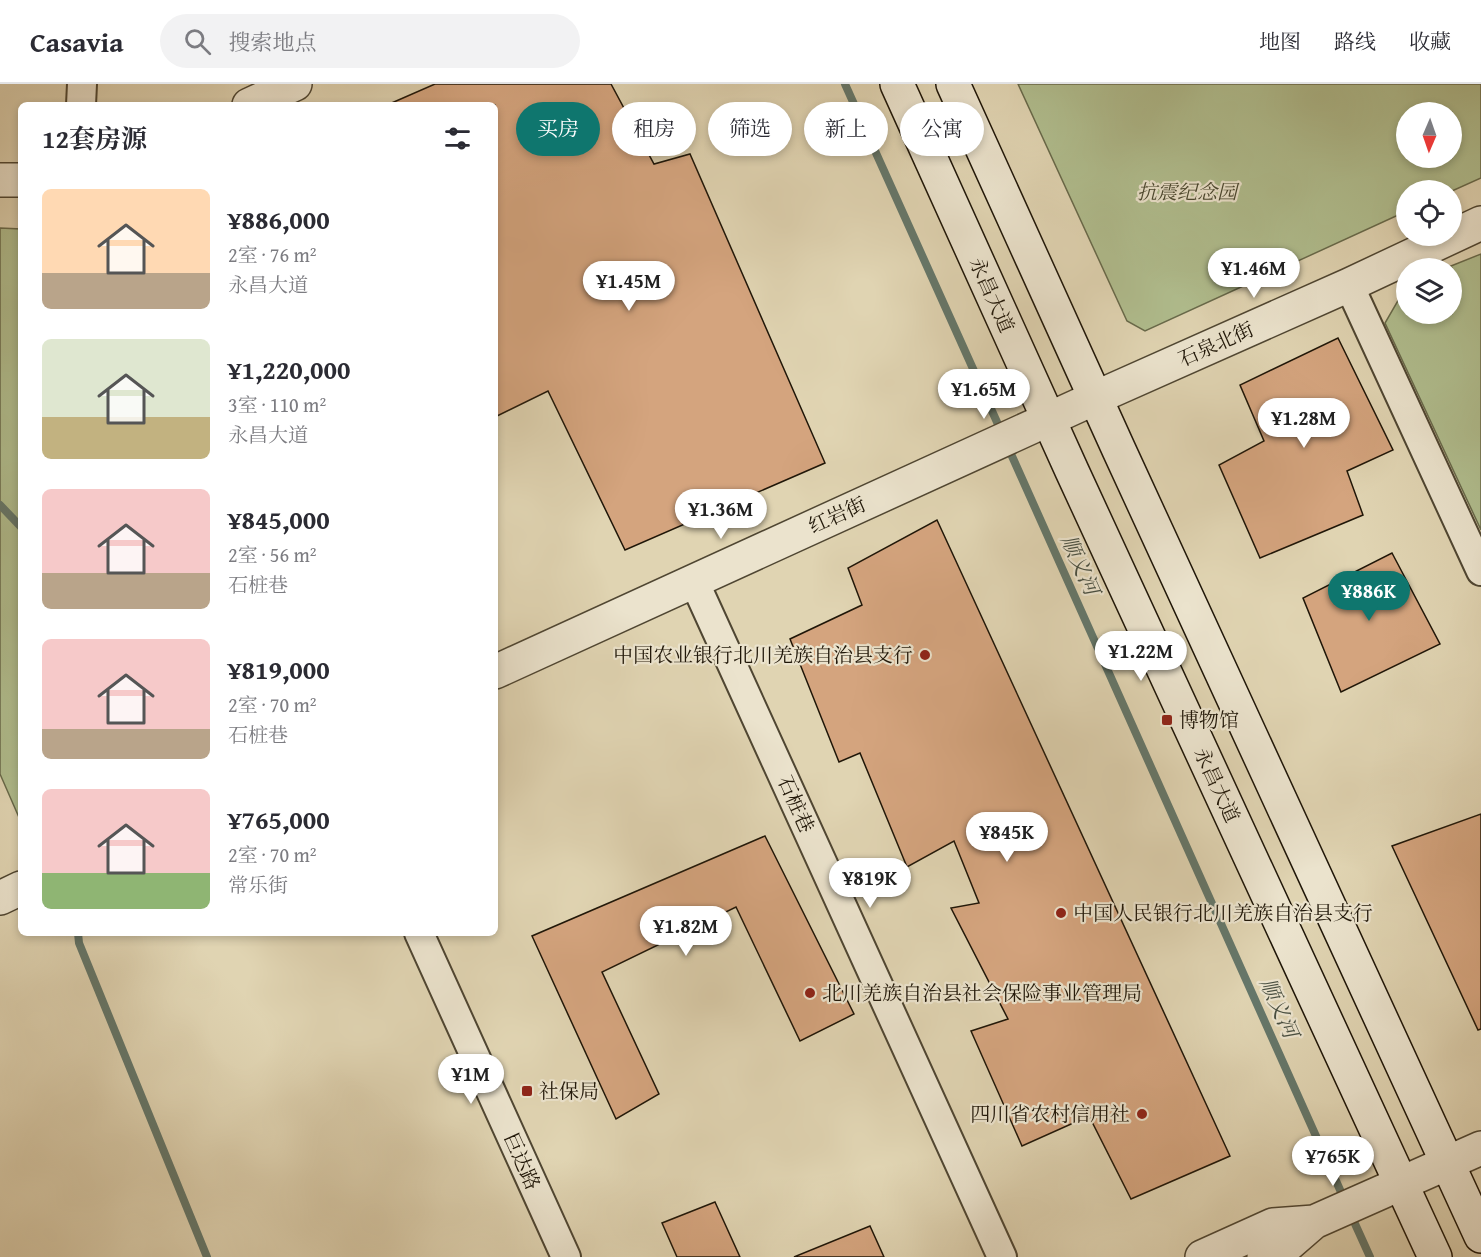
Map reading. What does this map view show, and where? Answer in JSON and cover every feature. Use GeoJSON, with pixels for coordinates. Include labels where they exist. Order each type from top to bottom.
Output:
{"type":"FeatureCollection","features":[{"type":"Feature","properties":{"kind":"main road"},"geometry":{"type":"LineString","coordinates":[[256,102],[295,84]]}},
{"type":"Feature","properties":{"kind":"main road","name":"永昌大道"},"geometry":{"type":"LineString","coordinates":[[897,84],[1035,425],[1435,1257]]}},
{"type":"Feature","properties":{"kind":"main road"},"geometry":{"type":"LineString","coordinates":[[953,84],[1481,1236]]}},
{"type":"Feature","properties":{"kind":"main road"},"geometry":{"type":"LineString","coordinates":[[0,180],[18,180]]}},
{"type":"Feature","properties":{"kind":"main road","name":"石泉北街"},"geometry":{"type":"LineString","coordinates":[[1035,425],[1349,285],[1481,223]]}},
{"type":"Feature","properties":{"kind":"main road","name":"红岩街"},"geometry":{"type":"LineString","coordinates":[[498,671],[1035,425]]}},
{"type":"Feature","properties":{"kind":"main road"},"geometry":{"type":"LineString","coordinates":[[0,898],[18,889]]}},
{"type":"Feature","properties":{"kind":"main road"},"geometry":{"type":"LineString","coordinates":[[1203,1257],[1273,1225],[1314,1222],[1481,1148]]}},
{"type":"Feature","properties":{"kind":"main road"},"geometry":{"type":"LineString","coordinates":[[1264,1257],[1284,1248],[1314,1222]]}},
{"type":"Feature","properties":{"kind":"street"},"geometry":{"type":"LineString","coordinates":[[81,102],[82,84]]}},
{"type":"Feature","properties":{"kind":"street"},"geometry":{"type":"LineString","coordinates":[[1349,285],[1481,571]]}},
{"type":"Feature","properties":{"kind":"street","name":"石桩巷"},"geometry":{"type":"LineString","coordinates":[[694,581],[1002,1257]]}},
{"type":"Feature","properties":{"kind":"street","name":"巨达路"},"geometry":{"type":"LineString","coordinates":[[420,936],[566,1257]]}},
{"type":"Feature","properties":{"kind":"green space","name":"抗震纪念园"},"geometry":{"type":"Polygon","coordinates":[[[1018,84],[1481,84],[1481,178],[1462,187],[1462,180],[1396,180],[1396,216],[1145,331],[1127,321],[1018,84]]]}},
{"type":"Feature","properties":{"kind":"green space"},"geometry":{"type":"Polygon","coordinates":[[[0,228],[18,229],[18,815],[0,774],[0,228]]]}},
{"type":"Feature","properties":{"kind":"green space"},"geometry":{"type":"Polygon","coordinates":[[[1481,254],[1481,530],[1385,323],[1396,304],[1396,324],[1462,324],[1462,262],[1481,254]]]}},
{"type":"Feature","properties":{"kind":"building"},"geometry":{"type":"Polygon","coordinates":[[[435,84],[611,84],[621,102],[612,102],[612,156],[650,156],[654,164],[691,156],[825,463],[625,550],[548,391],[498,416],[498,102],[394,102],[435,84]]]}},
{"type":"Feature","properties":{"kind":"building"},"geometry":{"type":"Polygon","coordinates":[[[1338,338],[1393,450],[1347,471],[1363,515],[1260,558],[1219,465],[1264,441],[1240,385],[1338,338]]]}},
{"type":"Feature","properties":{"kind":"building"},"geometry":{"type":"Polygon","coordinates":[[[937,520],[1230,1156],[1131,1199],[1089,1116],[1022,1146],[971,1031],[1008,1019],[951,908],[979,903],[954,841],[907,867],[860,753],[839,762],[790,639],[862,605],[848,568],[937,520]]]}},
{"type":"Feature","properties":{"kind":"building"},"geometry":{"type":"Polygon","coordinates":[[[1392,553],[1440,644],[1341,692],[1303,598],[1392,553]]]}},
{"type":"Feature","properties":{"kind":"building"},"geometry":{"type":"Polygon","coordinates":[[[1481,814],[1481,1029],[1478,1030],[1392,846],[1481,814]]]}},
{"type":"Feature","properties":{"kind":"building","name":"北川羌族自治县社会保险事业管理局"},"geometry":{"type":"Polygon","coordinates":[[[765,836],[854,1014],[800,1041],[736,907],[602,972],[659,1094],[616,1119],[532,936],[765,836]]]}},
{"type":"Feature","properties":{"kind":"building"},"geometry":{"type":"Polygon","coordinates":[[[715,1202],[740,1257],[677,1257],[662,1223],[715,1202]]]}},
{"type":"Feature","properties":{"kind":"building"},"geometry":{"type":"Polygon","coordinates":[[[870,1226],[884,1257],[794,1257],[870,1226]]]}},
{"type":"Feature","properties":{"kind":"waterway","name":"顺义河"},"geometry":{"type":"LineString","coordinates":[[845,84],[1001,431]]}},
{"type":"Feature","properties":{"kind":"waterway","name":"顺义河"},"geometry":{"type":"LineString","coordinates":[[1007,445],[1345,1201]]}},
{"type":"Feature","properties":{"kind":"waterway"},"geometry":{"type":"LineString","coordinates":[[0,505],[18,524]]}},
{"type":"Feature","properties":{"kind":"waterway"},"geometry":{"type":"LineString","coordinates":[[78,936],[79,943],[207,1257]]}},
{"type":"Feature","properties":{"kind":"waterway","name":"顺义河"},"geometry":{"type":"LineString","coordinates":[[1351,1215],[1370,1257]]}},
{"type":"Feature","properties":{"kind":"place","name":"中国农业银行北川羌族自治县支行"},"geometry":{"type":"Point","coordinates":[925,655]}},
{"type":"Feature","properties":{"kind":"place","name":"博物馆"},"geometry":{"type":"Point","coordinates":[1167,720]}},
{"type":"Feature","properties":{"kind":"place","name":"中国人民银行北川羌族自治县支行"},"geometry":{"type":"Point","coordinates":[1061,913]}},
{"type":"Feature","properties":{"kind":"place","name":"北川羌族自治县社会保险事业管理局"},"geometry":{"type":"Point","coordinates":[810,993]}},
{"type":"Feature","properties":{"kind":"place","name":"社保局"},"geometry":{"type":"Point","coordinates":[527,1091]}},
{"type":"Feature","properties":{"kind":"place","name":"四川省农村信用社"},"geometry":{"type":"Point","coordinates":[1142,1114]}}]}
